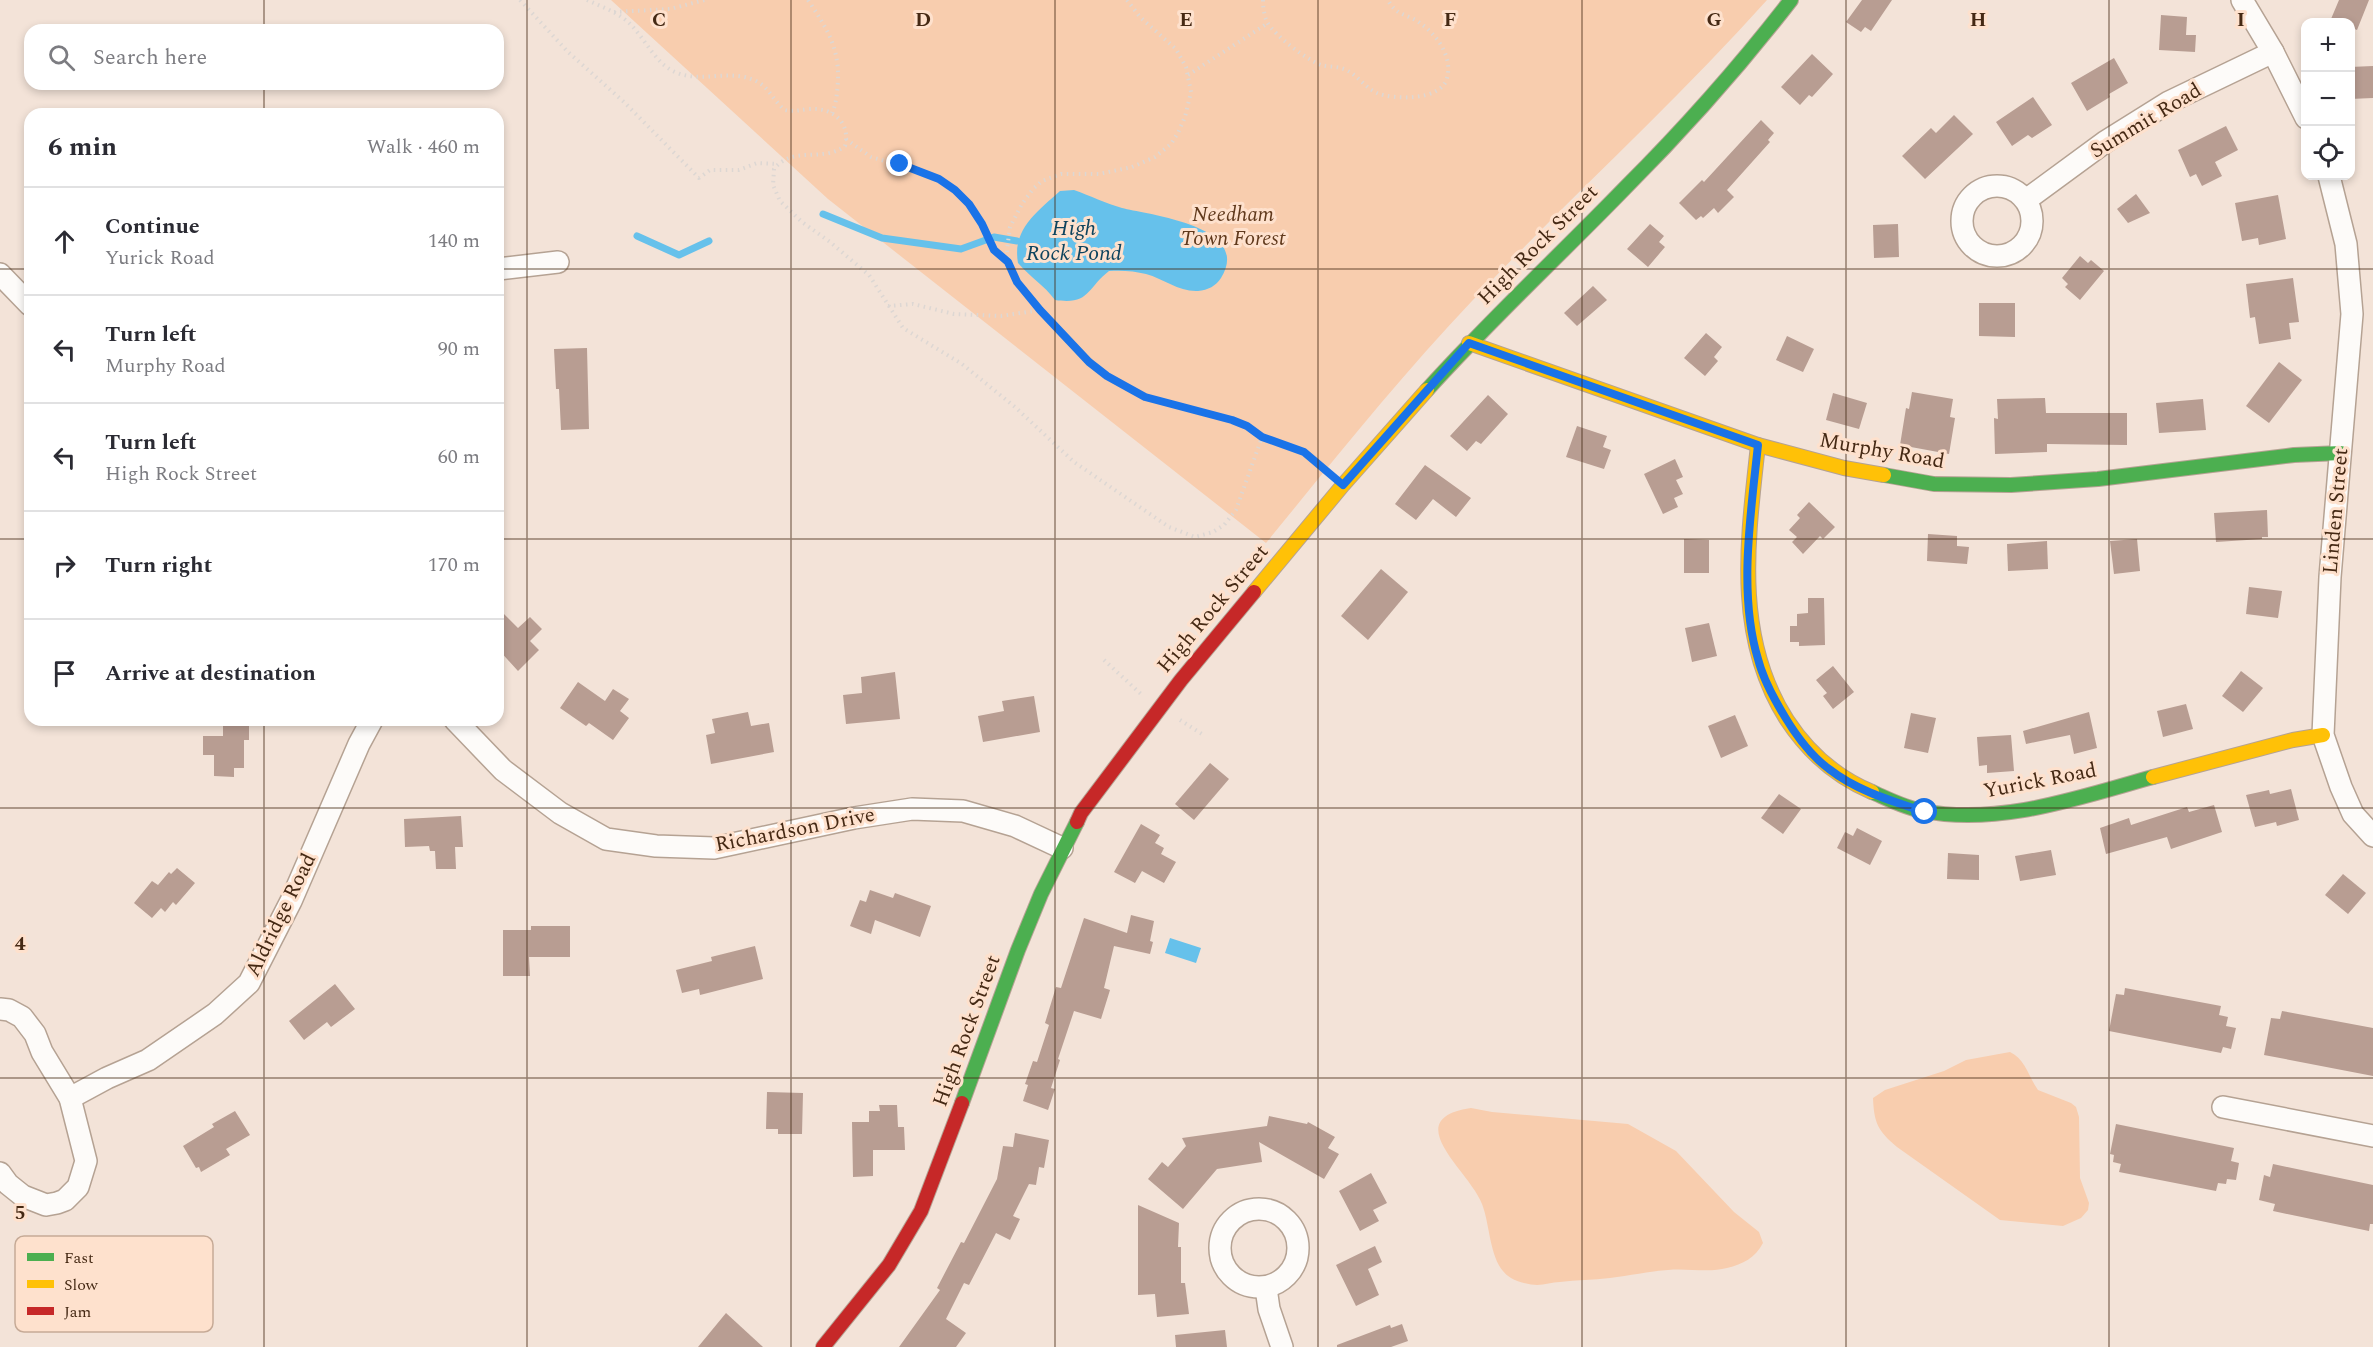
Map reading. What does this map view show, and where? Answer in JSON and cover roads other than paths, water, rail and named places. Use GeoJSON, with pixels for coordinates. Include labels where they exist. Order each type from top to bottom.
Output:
{"type":"FeatureCollection","features":[{"type":"Feature","properties":{"kind":"street","name":"High Rock Street"},"geometry":{"type":"LineString","coordinates":[[823,1347],[889,1265],[921,1211],[1018,950],[1062,848],[1081,813],[1181,680],[1343,485],[1469,343],[1627,187],[1744,61],[1791,0]]}},
{"type":"Feature","properties":{"kind":"street"},"geometry":{"type":"LineString","coordinates":[[2253,5],[2272,52],[2301,108]]}},
{"type":"Feature","properties":{"kind":"street","name":"Summit Road"},"geometry":{"type":"LineString","coordinates":[[2026,200],[2105,142],[2169,102],[2272,52]]}},
{"type":"Feature","properties":{"kind":"street","name":"Linden Street"},"geometry":{"type":"LineString","coordinates":[[2330,180],[2346,244],[2352,295],[2352,336],[2330,577],[2324,735],[2337,777],[2353,814],[2373,836]]}},
{"type":"Feature","properties":{"kind":"street"},"geometry":{"type":"LineString","coordinates":[[504,268],[558,262]]}},
{"type":"Feature","properties":{"kind":"street"},"geometry":{"type":"LineString","coordinates":[[0,274],[24,299]]}},
{"type":"Feature","properties":{"kind":"street","name":"Murphy Road"},"geometry":{"type":"LineString","coordinates":[[1469,343],[1758,445],[1811,460],[1888,477],[1934,484],[1978,485],[2098,480],[2294,454],[2341,453]]}},
{"type":"Feature","properties":{"kind":"street","name":"Yurick Road"},"geometry":{"type":"LineString","coordinates":[[1758,445],[1751,512],[1749,578],[1750,612],[1757,657],[1779,707],[1806,749],[1830,770],[1873,794],[1925,812],[1955,815],[2013,812],[2049,805],[2293,740],[2324,735]]}},
{"type":"Feature","properties":{"kind":"street","name":"Aldridge Road"},"geometry":{"type":"LineString","coordinates":[[70,1098],[148,1060],[215,1014],[249,983],[291,901],[369,726]]}},
{"type":"Feature","properties":{"kind":"street","name":"Richardson Drive"},"geometry":{"type":"LineString","coordinates":[[461,726],[503,770],[560,813],[606,839],[656,846],[714,848],[854,818],[912,809],[963,811],[1015,826],[1062,848]]}},
{"type":"Feature","properties":{"kind":"street"},"geometry":{"type":"LineString","coordinates":[[0,1009],[9,1010],[22,1017],[35,1034],[42,1052],[70,1098],[86,1161],[78,1186],[65,1200],[46,1204],[23,1196],[8,1184],[0,1173]]}},
{"type":"Feature","properties":{"kind":"street"},"geometry":{"type":"LineString","coordinates":[[2223,1107],[2373,1136]]}},
{"type":"Feature","properties":{"kind":"street"},"geometry":{"type":"LineString","coordinates":[[1266,1288],[1269,1309],[1282,1347]]}},
{"type":"Feature","properties":{"kind":"water","name":"High Rock Pond"},"geometry":{"type":"Polygon","coordinates":[[[1074,190],[1122,208],[1194,226],[1211,235],[1223,246],[1227,260],[1221,278],[1208,289],[1191,291],[1142,273],[1109,271],[1081,298],[1066,301],[1055,300],[1018,263],[1017,251],[1023,231],[1035,214],[1060,191],[1074,190]]]}},
{"type":"Feature","properties":{"kind":"water"},"geometry":{"type":"Polygon","coordinates":[[[1170,938],[1201,948],[1196,963],[1165,953],[1170,938]]]}},
{"type":"Feature","properties":{"kind":"waterway"},"geometry":{"type":"LineString","coordinates":[[823,214],[882,238],[961,249],[994,237],[1017,241]]}},
{"type":"Feature","properties":{"kind":"waterway"},"geometry":{"type":"LineString","coordinates":[[637,236],[679,255],[709,241]]}},
{"type":"Feature","properties":{"kind":"park label","name":"Needham Town Forest"},"geometry":{"type":"Point","coordinates":[1233,227]}}]}
